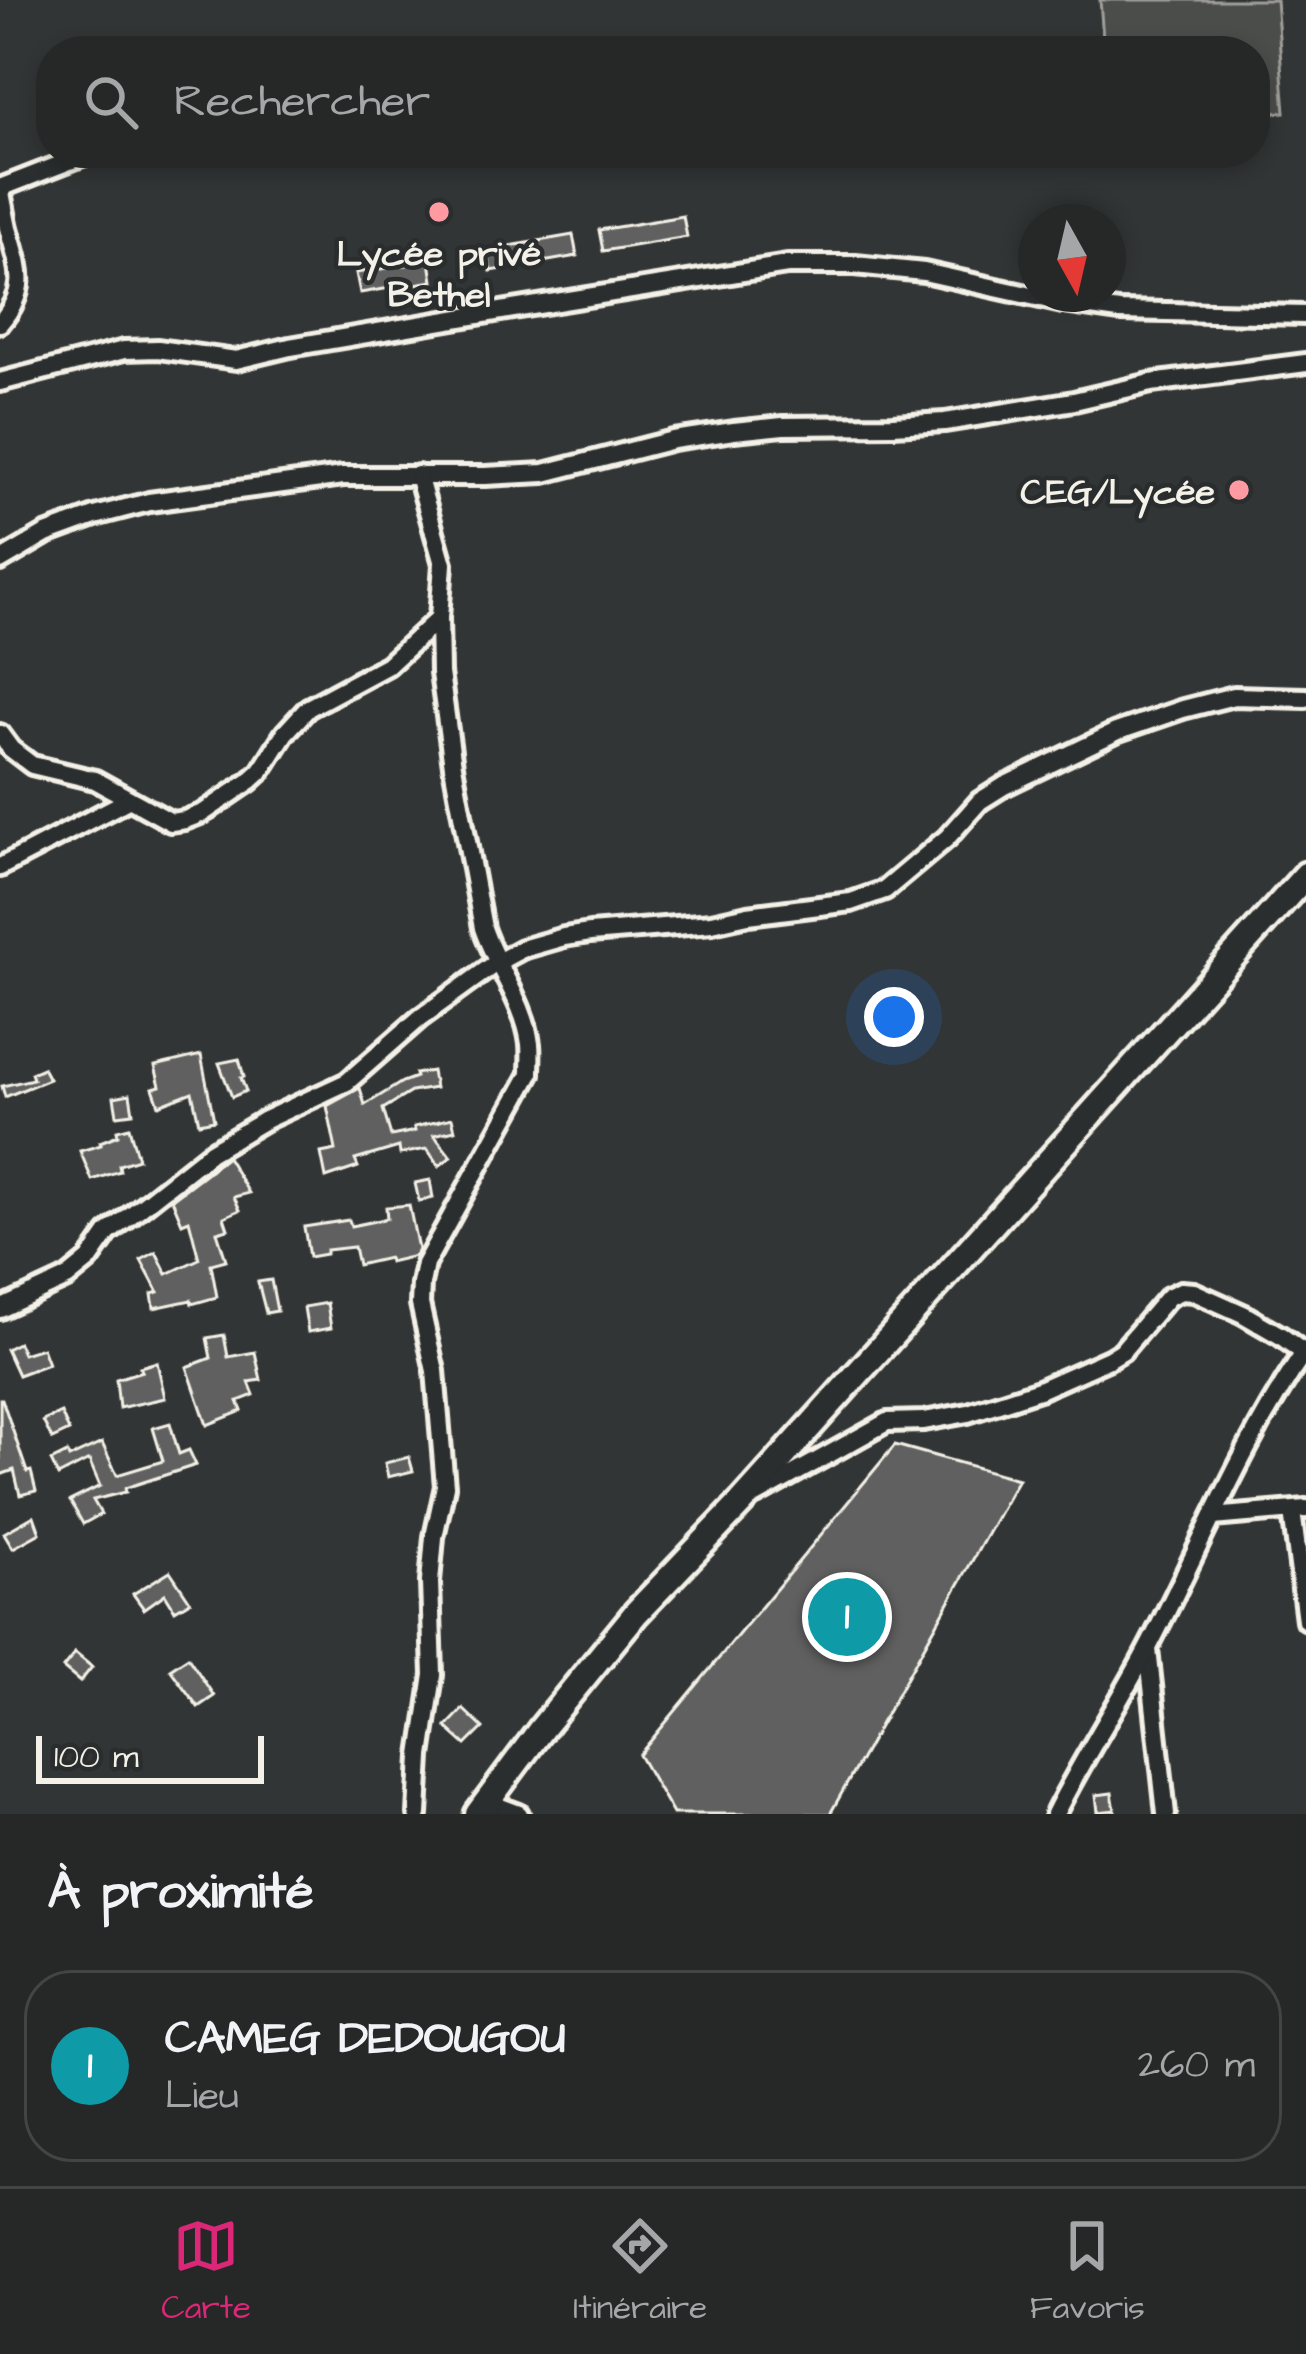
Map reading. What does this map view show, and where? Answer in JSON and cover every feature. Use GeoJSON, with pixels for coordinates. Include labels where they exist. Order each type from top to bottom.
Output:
{"type":"FeatureCollection","features":[{"type":"Feature","properties":{"kind":"main road"},"geometry":{"type":"LineString","coordinates":[[483,1808],[636,1613],[742,1502],[1306,875]]}},
{"type":"Feature","properties":{"kind":"street"},"geometry":{"type":"LineString","coordinates":[[0,323],[15,305],[21,281],[0,188],[51,168]]}},
{"type":"Feature","properties":{"kind":"street"},"geometry":{"type":"LineString","coordinates":[[0,382],[124,350],[158,349],[236,360],[514,308],[787,265],[924,272],[1118,311],[1306,315]]}},
{"type":"Feature","properties":{"kind":"street"},"geometry":{"type":"LineString","coordinates":[[0,561],[46,534],[149,502],[343,476],[544,473],[713,434],[783,426],[945,422],[1151,383],[1306,363]]}},
{"type":"Feature","properties":{"kind":"street"},"geometry":{"type":"LineString","coordinates":[[418,475],[443,564],[440,673],[483,928],[530,1042],[530,1074],[425,1264],[421,1284],[420,1304],[435,1371],[445,1486],[430,1582],[433,1675],[418,1814]]}},
{"type":"Feature","properties":{"kind":"street"},"geometry":{"type":"LineString","coordinates":[[0,734],[32,765],[82,775],[171,822],[185,820],[261,771],[308,708],[388,664],[439,618]]}},
{"type":"Feature","properties":{"kind":"street"},"geometry":{"type":"LineString","coordinates":[[0,1309],[67,1278],[89,1260],[108,1233],[211,1152],[347,1082],[420,1018],[522,949],[564,937],[712,923],[851,902],[885,890],[947,838],[980,802],[1004,786],[1116,732],[1234,696],[1306,698]]}},
{"type":"Feature","properties":{"kind":"street"},"geometry":{"type":"LineString","coordinates":[[0,867],[128,800]]}},
{"type":"Feature","properties":{"kind":"street"},"geometry":{"type":"LineString","coordinates":[[742,1502],[886,1422],[968,1413],[1109,1360],[1168,1298],[1181,1291],[1243,1314],[1305,1352],[1260,1426],[1148,1648],[1055,1814]]}},
{"type":"Feature","properties":{"kind":"street"},"geometry":{"type":"LineString","coordinates":[[1213,1517],[1299,1510],[1306,1620]]}},
{"type":"Feature","properties":{"kind":"street"},"geometry":{"type":"LineString","coordinates":[[1148,1648],[1166,1814]]}},
{"type":"Feature","properties":{"kind":"street"},"geometry":{"type":"LineString","coordinates":[[483,1808],[519,1814]]}},
{"type":"Feature","properties":{"kind":"shaded area"},"geometry":{"type":"Polygon","coordinates":[[[1100,0],[1276,0],[1285,112],[1270,113],[1270,36],[1103,36],[1100,0]]]}},
{"type":"Feature","properties":{"kind":"building"},"geometry":{"type":"Polygon","coordinates":[[[683,216],[687,237],[603,251],[599,230],[683,216]]]}},
{"type":"Feature","properties":{"kind":"building"},"geometry":{"type":"Polygon","coordinates":[[[573,235],[577,256],[491,271],[487,250],[573,235]]]}},
{"type":"Feature","properties":{"kind":"building"},"geometry":{"type":"Polygon","coordinates":[[[430,261],[433,281],[360,293],[356,273],[430,261]]]}},
{"type":"Feature","properties":{"kind":"building"},"geometry":{"type":"Polygon","coordinates":[[[201,1055],[214,1120],[199,1123],[192,1092],[159,1105],[153,1088],[160,1086],[155,1066],[201,1055]]]}},
{"type":"Feature","properties":{"kind":"building"},"geometry":{"type":"Polygon","coordinates":[[[239,1059],[246,1091],[232,1097],[219,1063],[239,1059]]]}},
{"type":"Feature","properties":{"kind":"building"},"geometry":{"type":"Polygon","coordinates":[[[43,1068],[49,1079],[5,1097],[2,1086],[33,1079],[31,1073],[43,1068]]]}},
{"type":"Feature","properties":{"kind":"building"},"geometry":{"type":"Polygon","coordinates":[[[432,1071],[435,1088],[411,1092],[383,1109],[391,1136],[452,1118],[455,1130],[434,1135],[451,1157],[439,1166],[427,1149],[400,1154],[399,1147],[355,1160],[358,1167],[326,1178],[321,1153],[336,1150],[327,1106],[360,1088],[365,1105],[415,1074],[432,1071]]]}},
{"type":"Feature","properties":{"kind":"building"},"geometry":{"type":"Polygon","coordinates":[[[130,1094],[133,1113],[117,1115],[114,1097],[130,1094]]]}},
{"type":"Feature","properties":{"kind":"building"},"geometry":{"type":"Polygon","coordinates":[[[129,1127],[138,1159],[92,1180],[80,1151],[101,1145],[118,1135],[117,1130],[129,1127]]]}},
{"type":"Feature","properties":{"kind":"building"},"geometry":{"type":"Polygon","coordinates":[[[227,1157],[249,1193],[234,1197],[240,1210],[224,1217],[228,1229],[217,1232],[226,1260],[211,1264],[217,1297],[154,1308],[152,1294],[158,1292],[141,1260],[156,1252],[167,1274],[199,1259],[189,1220],[182,1223],[172,1199],[227,1157]]]}},
{"type":"Feature","properties":{"kind":"building"},"geometry":{"type":"Polygon","coordinates":[[[430,1180],[433,1198],[419,1201],[415,1183],[430,1180]]]}},
{"type":"Feature","properties":{"kind":"building"},"geometry":{"type":"Polygon","coordinates":[[[409,1205],[418,1249],[415,1256],[358,1265],[354,1247],[309,1257],[304,1227],[380,1220],[387,1218],[386,1207],[409,1205]]]}},
{"type":"Feature","properties":{"kind":"building"},"geometry":{"type":"Polygon","coordinates":[[[271,1280],[277,1311],[266,1313],[258,1282],[271,1280]]]}},
{"type":"Feature","properties":{"kind":"building"},"geometry":{"type":"Polygon","coordinates":[[[327,1303],[331,1328],[308,1332],[304,1307],[327,1303]]]}},
{"type":"Feature","properties":{"kind":"building"},"geometry":{"type":"Polygon","coordinates":[[[224,1335],[228,1357],[255,1352],[261,1380],[249,1382],[254,1395],[238,1401],[242,1411],[207,1425],[187,1367],[211,1358],[207,1338],[224,1335]]]}},
{"type":"Feature","properties":{"kind":"building"},"geometry":{"type":"Polygon","coordinates":[[[18,1343],[23,1354],[42,1348],[48,1364],[18,1375],[6,1349],[18,1343]]]}},
{"type":"Feature","properties":{"kind":"building"},"geometry":{"type":"Polygon","coordinates":[[[157,1362],[165,1398],[119,1408],[116,1379],[157,1362]]]}},
{"type":"Feature","properties":{"kind":"building"},"geometry":{"type":"Polygon","coordinates":[[[0,1399],[36,1491],[20,1495],[14,1470],[0,1475],[0,1399]]]}},
{"type":"Feature","properties":{"kind":"building"},"geometry":{"type":"Polygon","coordinates":[[[61,1413],[69,1431],[52,1439],[43,1421],[61,1413]]]}},
{"type":"Feature","properties":{"kind":"building"},"geometry":{"type":"Polygon","coordinates":[[[170,1423],[179,1454],[189,1450],[196,1465],[93,1500],[101,1514],[83,1524],[70,1501],[100,1486],[89,1460],[58,1476],[51,1461],[102,1443],[117,1475],[163,1461],[153,1428],[170,1423]]]}},
{"type":"Feature","properties":{"kind":"building"},"geometry":{"type":"Polygon","coordinates":[[[895,1445],[1018,1479],[830,1814],[673,1814],[639,1755],[895,1445]]]}},
{"type":"Feature","properties":{"kind":"building"},"geometry":{"type":"Polygon","coordinates":[[[409,1457],[413,1471],[388,1477],[385,1463],[409,1457]]]}},
{"type":"Feature","properties":{"kind":"building"},"geometry":{"type":"Polygon","coordinates":[[[34,1516],[40,1533],[13,1548],[4,1533],[34,1516]]]}},
{"type":"Feature","properties":{"kind":"building"},"geometry":{"type":"Polygon","coordinates":[[[170,1571],[190,1601],[175,1610],[165,1594],[144,1609],[133,1594],[170,1571]]]}},
{"type":"Feature","properties":{"kind":"building"},"geometry":{"type":"Polygon","coordinates":[[[75,1653],[92,1667],[80,1682],[63,1668],[75,1653]]]}},
{"type":"Feature","properties":{"kind":"building"},"geometry":{"type":"Polygon","coordinates":[[[188,1657],[214,1696],[198,1707],[170,1669],[188,1657]]]}},
{"type":"Feature","properties":{"kind":"building"},"geometry":{"type":"Polygon","coordinates":[[[463,1709],[483,1728],[466,1745],[446,1727],[463,1709]]]}},
{"type":"Feature","properties":{"kind":"building"},"geometry":{"type":"Polygon","coordinates":[[[1112,1793],[1115,1810],[1098,1812],[1096,1795],[1112,1793]]]}},
{"type":"Feature","properties":{"kind":"place","name":"Lycée privé Bethel"},"geometry":{"type":"Point","coordinates":[439,212]}},
{"type":"Feature","properties":{"kind":"place","name":"CEG/Lycée"},"geometry":{"type":"Point","coordinates":[1239,490]}},
{"type":"Feature","properties":{"kind":"place","name":"CAMEG DEDOUGOU"},"geometry":{"type":"Point","coordinates":[847,1617]}}]}
